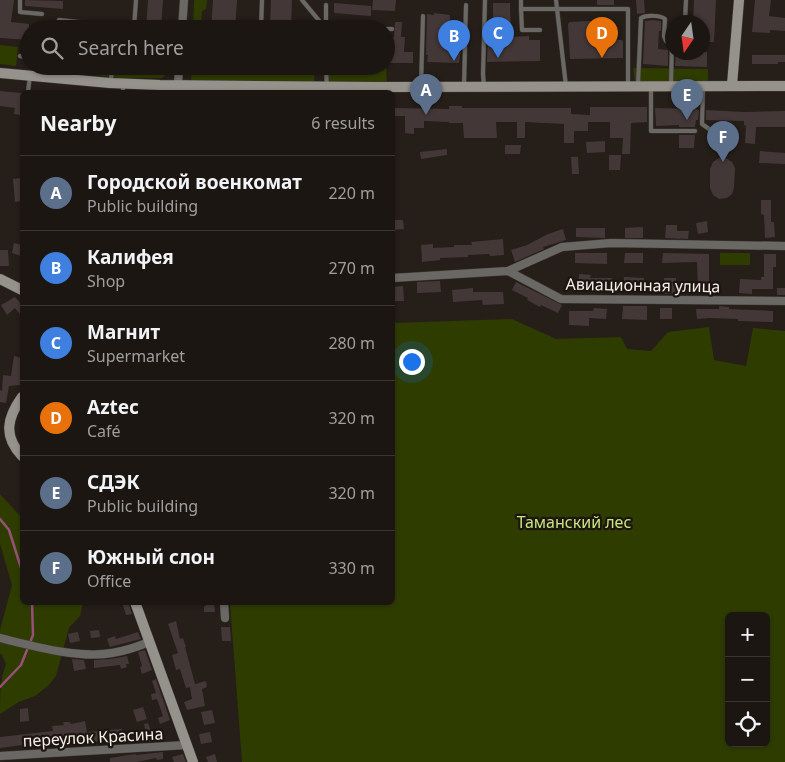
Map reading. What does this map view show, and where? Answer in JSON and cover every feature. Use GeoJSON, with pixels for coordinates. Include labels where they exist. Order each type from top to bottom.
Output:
{"type":"FeatureCollection","features":[{"type":"Feature","properties":{"kind":"street"},"geometry":{"type":"LineString","coordinates":[[183,20],[184,0]]}},
{"type":"Feature","properties":{"kind":"street"},"geometry":{"type":"LineString","coordinates":[[732,85],[740,0]]}},
{"type":"Feature","properties":{"kind":"street"},"geometry":{"type":"LineString","coordinates":[[0,73],[110,83],[123,88],[178,85],[254,89],[366,90],[421,86],[785,86]]}},
{"type":"Feature","properties":{"kind":"street"},"geometry":{"type":"LineString","coordinates":[[178,85],[179,75]]}},
{"type":"Feature","properties":{"kind":"street"},"geometry":{"type":"LineString","coordinates":[[395,278],[508,270],[562,247],[610,243],[785,246]]}},
{"type":"Feature","properties":{"kind":"street","name":"Авиационная улица"},"geometry":{"type":"LineString","coordinates":[[508,270],[561,299],[785,301]]}},
{"type":"Feature","properties":{"kind":"street"},"geometry":{"type":"LineString","coordinates":[[0,279],[20,289]]}},
{"type":"Feature","properties":{"kind":"street"},"geometry":{"type":"LineString","coordinates":[[19,412],[9,427],[9,436],[20,453]]}},
{"type":"Feature","properties":{"kind":"street"},"geometry":{"type":"LineString","coordinates":[[135,605],[193,762]]}},
{"type":"Feature","properties":{"kind":"street"},"geometry":{"type":"LineString","coordinates":[[224,605],[224,618]]}},
{"type":"Feature","properties":{"kind":"street"},"geometry":{"type":"LineString","coordinates":[[0,638],[80,654],[110,653],[149,642]]}},
{"type":"Feature","properties":{"kind":"street","name":"переулок Красина"},"geometry":{"type":"LineString","coordinates":[[0,756],[187,745]]}},
{"type":"Feature","properties":{"kind":"lane"},"geometry":{"type":"LineString","coordinates":[[20,0],[20,12],[42,14]]}},
{"type":"Feature","properties":{"kind":"lane"},"geometry":{"type":"LineString","coordinates":[[135,20],[136,0]]}},
{"type":"Feature","properties":{"kind":"lane"},"geometry":{"type":"LineString","coordinates":[[261,20],[262,0]]}},
{"type":"Feature","properties":{"kind":"lane"},"geometry":{"type":"LineString","coordinates":[[302,0],[319,20]]}},
{"type":"Feature","properties":{"kind":"lane"},"geometry":{"type":"LineString","coordinates":[[484,86],[485,0]]}},
{"type":"Feature","properties":{"kind":"lane"},"geometry":{"type":"LineString","coordinates":[[521,0],[522,30],[540,30]]}},
{"type":"Feature","properties":{"kind":"lane"},"geometry":{"type":"LineString","coordinates":[[556,0],[566,86]]}},
{"type":"Feature","properties":{"kind":"lane"},"geometry":{"type":"LineString","coordinates":[[685,15],[686,0]]}},
{"type":"Feature","properties":{"kind":"lane"},"geometry":{"type":"LineString","coordinates":[[326,5],[326,20]]}},
{"type":"Feature","properties":{"kind":"lane"},"geometry":{"type":"LineString","coordinates":[[464,86],[466,6]]}},
{"type":"Feature","properties":{"kind":"lane"},"geometry":{"type":"LineString","coordinates":[[521,9],[628,9],[633,85]]}},
{"type":"Feature","properties":{"kind":"lane"},"geometry":{"type":"LineString","coordinates":[[421,86],[423,16]]}},
{"type":"Feature","properties":{"kind":"lane"},"geometry":{"type":"LineString","coordinates":[[633,85],[641,18],[644,16],[662,17],[665,20],[665,38]]}},
{"type":"Feature","properties":{"kind":"lane"},"geometry":{"type":"LineString","coordinates":[[671,85],[672,60]]}},
{"type":"Feature","properties":{"kind":"lane"},"geometry":{"type":"LineString","coordinates":[[110,83],[111,75]]}},
{"type":"Feature","properties":{"kind":"lane"},"geometry":{"type":"LineString","coordinates":[[326,75],[326,89]]}},
{"type":"Feature","properties":{"kind":"lane"},"geometry":{"type":"LineString","coordinates":[[28,90],[30,76]]}},
{"type":"Feature","properties":{"kind":"lane"},"geometry":{"type":"LineString","coordinates":[[703,85],[702,124],[719,136],[718,151]]}},
{"type":"Feature","properties":{"kind":"lane"},"geometry":{"type":"LineString","coordinates":[[651,86],[651,131],[695,132]]}},
{"type":"Feature","properties":{"kind":"green space"},"geometry":{"type":"Polygon","coordinates":[[[194,0],[207,0],[206,9],[202,11],[201,20],[193,20],[194,0]]]}},
{"type":"Feature","properties":{"kind":"green space"},"geometry":{"type":"Polygon","coordinates":[[[0,45],[18,47],[16,66],[0,64],[0,45]]]}},
{"type":"Feature","properties":{"kind":"green space"},"geometry":{"type":"Polygon","coordinates":[[[633,68],[708,69],[708,82],[635,82],[633,68]]]}},
{"type":"Feature","properties":{"kind":"green space"},"geometry":{"type":"Polygon","coordinates":[[[95,75],[166,75],[162,78],[120,78],[95,75]]]}},
{"type":"Feature","properties":{"kind":"green space"},"geometry":{"type":"Polygon","coordinates":[[[191,75],[314,75],[314,84],[191,82],[191,75]]]}},
{"type":"Feature","properties":{"kind":"green space"},"geometry":{"type":"Polygon","coordinates":[[[326,75],[387,75],[387,84],[326,84],[326,75]]]}},
{"type":"Feature","properties":{"kind":"green space"},"geometry":{"type":"Polygon","coordinates":[[[720,253],[750,253],[750,265],[720,265],[720,253]]]}},
{"type":"Feature","properties":{"kind":"green space","name":"Таманский лес"},"geometry":{"type":"Polygon","coordinates":[[[512,319],[556,339],[621,337],[627,349],[651,351],[668,332],[709,327],[714,360],[746,366],[753,328],[785,331],[785,762],[242,762],[230,605],[395,605],[395,323],[512,319]]]}},
{"type":"Feature","properties":{"kind":"green space"},"geometry":{"type":"Polygon","coordinates":[[[0,494],[20,516],[20,605],[83,605],[80,616],[69,628],[56,676],[48,686],[35,696],[19,702],[0,714],[1,682],[6,664],[0,653],[0,630],[12,585],[0,544],[0,494]]]}},
{"type":"Feature","properties":{"kind":"building"},"geometry":{"type":"Polygon","coordinates":[[[0,0],[14,0],[11,22],[20,23],[20,39],[0,38],[0,0]]]}},
{"type":"Feature","properties":{"kind":"building"},"geometry":{"type":"Polygon","coordinates":[[[25,0],[63,1],[63,9],[25,6],[25,0]]]}},
{"type":"Feature","properties":{"kind":"building"},"geometry":{"type":"Polygon","coordinates":[[[148,0],[163,0],[162,20],[147,20],[148,0]]]}},
{"type":"Feature","properties":{"kind":"building"},"geometry":{"type":"Polygon","coordinates":[[[213,0],[237,0],[236,20],[212,20],[213,0]]]}},
{"type":"Feature","properties":{"kind":"building"},"geometry":{"type":"Polygon","coordinates":[[[271,0],[292,0],[291,20],[270,20],[271,0]]]}},
{"type":"Feature","properties":{"kind":"building"},"geometry":{"type":"Polygon","coordinates":[[[373,0],[396,0],[395,11],[372,10],[373,0]]]}},
{"type":"Feature","properties":{"kind":"building"},"geometry":{"type":"Polygon","coordinates":[[[597,0],[614,0],[614,5],[597,5],[597,0]]]}},
{"type":"Feature","properties":{"kind":"building"},"geometry":{"type":"Polygon","coordinates":[[[636,0],[644,0],[645,13],[637,14],[636,0]]]}},
{"type":"Feature","properties":{"kind":"building"},"geometry":{"type":"Polygon","coordinates":[[[694,0],[716,0],[714,42],[710,42],[710,15],[693,15],[694,0]]]}},
{"type":"Feature","properties":{"kind":"building"},"geometry":{"type":"Polygon","coordinates":[[[755,0],[771,0],[769,16],[785,18],[785,31],[770,30],[770,33],[752,32],[755,0]]]}},
{"type":"Feature","properties":{"kind":"building"},"geometry":{"type":"Polygon","coordinates":[[[334,3],[371,6],[371,16],[334,13],[334,3]]]}},
{"type":"Feature","properties":{"kind":"building"},"geometry":{"type":"Polygon","coordinates":[[[493,3],[510,3],[511,37],[529,36],[529,40],[540,40],[540,61],[487,62],[488,36],[493,36],[493,3]]]}},
{"type":"Feature","properties":{"kind":"building"},"geometry":{"type":"Polygon","coordinates":[[[434,13],[450,15],[449,39],[459,40],[459,47],[461,47],[459,63],[427,62],[427,14],[434,15],[434,13]]]}},
{"type":"Feature","properties":{"kind":"building"},"geometry":{"type":"Polygon","coordinates":[[[591,21],[593,39],[622,40],[623,58],[570,59],[568,24],[570,22],[591,21]]]}},
{"type":"Feature","properties":{"kind":"building"},"geometry":{"type":"Polygon","coordinates":[[[645,21],[661,21],[658,49],[665,50],[665,60],[668,60],[668,66],[643,64],[645,21]]]}},
{"type":"Feature","properties":{"kind":"building"},"geometry":{"type":"Polygon","coordinates":[[[395,22],[402,22],[401,37],[405,37],[404,52],[413,52],[413,63],[395,63],[395,22]]]}},
{"type":"Feature","properties":{"kind":"building"},"geometry":{"type":"Polygon","coordinates":[[[752,55],[785,55],[785,62],[778,62],[778,64],[752,64],[752,55]]]}},
{"type":"Feature","properties":{"kind":"building"},"geometry":{"type":"Polygon","coordinates":[[[675,60],[707,60],[707,67],[675,66],[675,60]]]}},
{"type":"Feature","properties":{"kind":"building"},"geometry":{"type":"Polygon","coordinates":[[[0,91],[20,93],[20,115],[14,114],[15,108],[0,106],[0,91]]]}},
{"type":"Feature","properties":{"kind":"building"},"geometry":{"type":"Polygon","coordinates":[[[449,106],[462,106],[462,108],[571,108],[571,114],[590,115],[590,107],[647,107],[647,122],[631,123],[630,154],[622,154],[623,138],[610,138],[610,122],[588,122],[588,131],[574,131],[574,143],[564,143],[564,124],[525,122],[525,138],[517,138],[517,122],[496,122],[497,138],[464,138],[463,123],[424,121],[424,128],[414,128],[414,134],[405,133],[405,116],[395,116],[395,108],[449,109],[449,106]]]}},
{"type":"Feature","properties":{"kind":"building"},"geometry":{"type":"Polygon","coordinates":[[[655,108],[696,109],[699,110],[698,120],[696,120],[695,127],[679,127],[679,125],[656,126],[655,108]]]}},
{"type":"Feature","properties":{"kind":"building"},"geometry":{"type":"Polygon","coordinates":[[[706,110],[744,112],[785,111],[785,127],[756,127],[755,144],[745,143],[746,126],[744,121],[706,120],[706,110]]]}},
{"type":"Feature","properties":{"kind":"building"},"geometry":{"type":"Polygon","coordinates":[[[679,135],[695,135],[694,148],[679,148],[679,135]]]}},
{"type":"Feature","properties":{"kind":"building"},"geometry":{"type":"Polygon","coordinates":[[[605,141],[605,152],[587,153],[586,142],[605,141]]]}},
{"type":"Feature","properties":{"kind":"building"},"geometry":{"type":"Polygon","coordinates":[[[505,145],[521,145],[520,154],[505,154],[505,145]]]}},
{"type":"Feature","properties":{"kind":"building"},"geometry":{"type":"Polygon","coordinates":[[[447,149],[447,155],[421,159],[420,152],[447,149]]]}},
{"type":"Feature","properties":{"kind":"building"},"geometry":{"type":"Polygon","coordinates":[[[760,151],[785,153],[785,164],[759,163],[760,151]]]}},
{"type":"Feature","properties":{"kind":"building"},"geometry":{"type":"Polygon","coordinates":[[[609,155],[621,155],[620,170],[609,170],[609,155]]]}},
{"type":"Feature","properties":{"kind":"building"},"geometry":{"type":"Polygon","coordinates":[[[571,157],[578,157],[579,174],[572,174],[571,157]]]}},
{"type":"Feature","properties":{"kind":"building"},"geometry":{"type":"Polygon","coordinates":[[[719,158],[726,158],[732,162],[735,168],[732,194],[727,198],[719,199],[713,195],[710,188],[710,169],[713,162],[719,158]]]}},
{"type":"Feature","properties":{"kind":"building"},"geometry":{"type":"Polygon","coordinates":[[[20,178],[20,201],[15,202],[13,179],[20,178]]]}},
{"type":"Feature","properties":{"kind":"building"},"geometry":{"type":"Polygon","coordinates":[[[761,200],[771,200],[771,222],[774,222],[775,237],[765,238],[761,200]]]}},
{"type":"Feature","properties":{"kind":"building"},"geometry":{"type":"Polygon","coordinates":[[[395,220],[403,220],[404,229],[395,230],[395,220]]]}},
{"type":"Feature","properties":{"kind":"building"},"geometry":{"type":"Polygon","coordinates":[[[707,221],[708,232],[698,234],[696,223],[707,221]]]}},
{"type":"Feature","properties":{"kind":"building"},"geometry":{"type":"Polygon","coordinates":[[[666,225],[677,225],[677,231],[689,231],[688,239],[665,238],[666,225]]]}},
{"type":"Feature","properties":{"kind":"building"},"geometry":{"type":"Polygon","coordinates":[[[643,227],[643,238],[625,238],[625,228],[643,227]]]}},
{"type":"Feature","properties":{"kind":"building"},"geometry":{"type":"Polygon","coordinates":[[[576,228],[605,228],[605,238],[576,237],[576,228]]]}},
{"type":"Feature","properties":{"kind":"building"},"geometry":{"type":"Polygon","coordinates":[[[563,229],[566,240],[543,247],[544,249],[515,262],[511,250],[563,229]]]}},
{"type":"Feature","properties":{"kind":"building"},"geometry":{"type":"Polygon","coordinates":[[[503,239],[504,255],[468,255],[468,257],[440,258],[440,260],[422,262],[421,245],[433,244],[433,248],[454,247],[454,245],[472,245],[471,242],[503,239]]]}},
{"type":"Feature","properties":{"kind":"building"},"geometry":{"type":"Polygon","coordinates":[[[14,243],[20,244],[20,256],[12,253],[14,243]]]}},
{"type":"Feature","properties":{"kind":"building"},"geometry":{"type":"Polygon","coordinates":[[[0,250],[8,250],[9,266],[0,266],[0,250]]]}},
{"type":"Feature","properties":{"kind":"building"},"geometry":{"type":"Polygon","coordinates":[[[575,253],[607,253],[607,264],[575,263],[575,253]]]}},
{"type":"Feature","properties":{"kind":"building"},"geometry":{"type":"Polygon","coordinates":[[[625,253],[643,253],[643,263],[624,263],[625,253]]]}},
{"type":"Feature","properties":{"kind":"building"},"geometry":{"type":"Polygon","coordinates":[[[663,253],[709,254],[709,290],[698,290],[697,262],[662,263],[663,253]]]}},
{"type":"Feature","properties":{"kind":"building"},"geometry":{"type":"Polygon","coordinates":[[[764,254],[776,254],[776,267],[773,267],[773,289],[752,289],[752,294],[739,293],[740,279],[761,280],[761,277],[764,277],[764,254]]]}},
{"type":"Feature","properties":{"kind":"building"},"geometry":{"type":"Polygon","coordinates":[[[579,274],[591,275],[590,278],[612,278],[612,290],[578,290],[579,274]]]}},
{"type":"Feature","properties":{"kind":"building"},"geometry":{"type":"Polygon","coordinates":[[[624,277],[644,278],[643,292],[623,291],[624,277]]]}},
{"type":"Feature","properties":{"kind":"building"},"geometry":{"type":"Polygon","coordinates":[[[664,278],[676,278],[676,293],[665,294],[664,278]]]}},
{"type":"Feature","properties":{"kind":"building"},"geometry":{"type":"Polygon","coordinates":[[[440,281],[441,292],[417,293],[417,282],[440,281]]]}},
{"type":"Feature","properties":{"kind":"building"},"geometry":{"type":"Polygon","coordinates":[[[516,282],[562,305],[558,313],[541,305],[540,307],[512,290],[516,282]]]}},
{"type":"Feature","properties":{"kind":"building"},"geometry":{"type":"Polygon","coordinates":[[[403,286],[404,301],[395,301],[395,287],[403,286]]]}},
{"type":"Feature","properties":{"kind":"building"},"geometry":{"type":"Polygon","coordinates":[[[473,288],[473,292],[503,292],[504,304],[483,305],[482,300],[453,302],[452,290],[473,288]]]}},
{"type":"Feature","properties":{"kind":"building"},"geometry":{"type":"Polygon","coordinates":[[[777,288],[785,288],[785,295],[777,295],[777,288]]]}},
{"type":"Feature","properties":{"kind":"building"},"geometry":{"type":"Polygon","coordinates":[[[15,297],[20,303],[20,314],[15,308],[7,315],[1,305],[15,297]]]}},
{"type":"Feature","properties":{"kind":"building"},"geometry":{"type":"Polygon","coordinates":[[[623,306],[647,306],[647,320],[622,319],[623,306]]]}},
{"type":"Feature","properties":{"kind":"building"},"geometry":{"type":"Polygon","coordinates":[[[719,306],[729,307],[729,309],[773,311],[773,322],[738,321],[738,319],[697,319],[696,309],[719,309],[719,306]]]}},
{"type":"Feature","properties":{"kind":"building"},"geometry":{"type":"Polygon","coordinates":[[[594,308],[607,309],[606,319],[589,318],[589,326],[569,325],[569,311],[593,311],[594,308]]]}},
{"type":"Feature","properties":{"kind":"building"},"geometry":{"type":"Polygon","coordinates":[[[660,308],[672,308],[672,319],[660,319],[660,308]]]}},
{"type":"Feature","properties":{"kind":"building"},"geometry":{"type":"Polygon","coordinates":[[[14,356],[20,358],[20,385],[9,386],[6,403],[0,402],[3,375],[11,376],[14,356]]]}},
{"type":"Feature","properties":{"kind":"building"},"geometry":{"type":"Polygon","coordinates":[[[123,605],[129,605],[132,614],[126,615],[123,605]]]}},
{"type":"Feature","properties":{"kind":"building"},"geometry":{"type":"Polygon","coordinates":[[[214,605],[215,612],[204,612],[204,606],[214,605]]]}},
{"type":"Feature","properties":{"kind":"building"},"geometry":{"type":"Polygon","coordinates":[[[176,621],[180,639],[183,638],[186,647],[195,684],[206,681],[207,687],[202,689],[205,706],[187,710],[184,702],[192,699],[190,687],[186,688],[180,669],[176,670],[172,655],[178,653],[168,624],[176,621]]]}},
{"type":"Feature","properties":{"kind":"building"},"geometry":{"type":"Polygon","coordinates":[[[221,627],[230,627],[231,641],[222,641],[221,627]]]}},
{"type":"Feature","properties":{"kind":"building"},"geometry":{"type":"Polygon","coordinates":[[[99,630],[100,637],[91,638],[90,631],[99,630]]]}},
{"type":"Feature","properties":{"kind":"building"},"geometry":{"type":"Polygon","coordinates":[[[78,632],[80,641],[70,643],[68,634],[78,632]]]}},
{"type":"Feature","properties":{"kind":"building"},"geometry":{"type":"Polygon","coordinates":[[[138,632],[141,639],[110,647],[107,639],[115,636],[116,639],[138,632]]]}},
{"type":"Feature","properties":{"kind":"building"},"geometry":{"type":"Polygon","coordinates":[[[145,650],[152,670],[142,674],[138,652],[145,650]]]}},
{"type":"Feature","properties":{"kind":"building"},"geometry":{"type":"Polygon","coordinates":[[[127,656],[129,664],[126,664],[127,667],[121,669],[120,665],[94,668],[94,660],[127,656]]]}},
{"type":"Feature","properties":{"kind":"building"},"geometry":{"type":"Polygon","coordinates":[[[72,659],[84,660],[86,669],[74,671],[72,659]]]}},
{"type":"Feature","properties":{"kind":"building"},"geometry":{"type":"Polygon","coordinates":[[[156,679],[170,720],[160,724],[158,718],[163,716],[157,699],[152,700],[151,694],[156,693],[152,681],[156,679]]]}},
{"type":"Feature","properties":{"kind":"building"},"geometry":{"type":"Polygon","coordinates":[[[143,707],[147,719],[137,722],[133,710],[143,707]]]}},
{"type":"Feature","properties":{"kind":"building"},"geometry":{"type":"Polygon","coordinates":[[[28,708],[29,721],[20,722],[20,709],[28,708]]]}},
{"type":"Feature","properties":{"kind":"building"},"geometry":{"type":"Polygon","coordinates":[[[212,710],[215,723],[204,725],[201,712],[212,710]]]}},
{"type":"Feature","properties":{"kind":"building"},"geometry":{"type":"Polygon","coordinates":[[[85,721],[87,732],[122,729],[124,738],[78,744],[77,738],[49,741],[49,745],[31,747],[30,744],[0,748],[0,737],[53,731],[52,726],[64,725],[63,722],[70,722],[71,724],[85,721]]]}},
{"type":"Feature","properties":{"kind":"building"},"geometry":{"type":"Polygon","coordinates":[[[148,723],[154,740],[160,739],[160,741],[148,742],[144,724],[148,723]]]}},
{"type":"Feature","properties":{"kind":"building"},"geometry":{"type":"Polygon","coordinates":[[[210,732],[212,742],[201,744],[199,734],[210,732]]]}},
{"type":"Feature","properties":{"kind":"building"},"geometry":{"type":"Polygon","coordinates":[[[163,752],[163,759],[157,760],[156,758],[137,762],[110,762],[110,758],[163,752]]]}},
{"type":"Feature","properties":{"kind":"building"},"geometry":{"type":"Polygon","coordinates":[[[183,754],[186,762],[174,762],[172,757],[183,754]]]}},
{"type":"Feature","properties":{"kind":"building"},"geometry":{"type":"Polygon","coordinates":[[[215,754],[217,762],[208,762],[206,757],[215,754]]]}},
{"type":"Feature","properties":{"kind":"waterway"},"geometry":{"type":"LineString","coordinates":[[0,519],[9,530],[20,565]]}},
{"type":"Feature","properties":{"kind":"waterway"},"geometry":{"type":"LineString","coordinates":[[0,687],[21,665],[33,635],[32,605]]}},
{"type":"Feature","properties":{"kind":"place","name":"Магнит"},"geometry":{"type":"Point","coordinates":[498,58]}},
{"type":"Feature","properties":{"kind":"place","name":"Aztec"},"geometry":{"type":"Point","coordinates":[602,58]}},
{"type":"Feature","properties":{"kind":"place","name":"Калифея"},"geometry":{"type":"Point","coordinates":[454,61]}},
{"type":"Feature","properties":{"kind":"place","name":"Городской военкомат"},"geometry":{"type":"Point","coordinates":[426,115]}},
{"type":"Feature","properties":{"kind":"place","name":"СДЭК"},"geometry":{"type":"Point","coordinates":[687,120]}},
{"type":"Feature","properties":{"kind":"place","name":"Южный слон"},"geometry":{"type":"Point","coordinates":[723,162]}}]}
